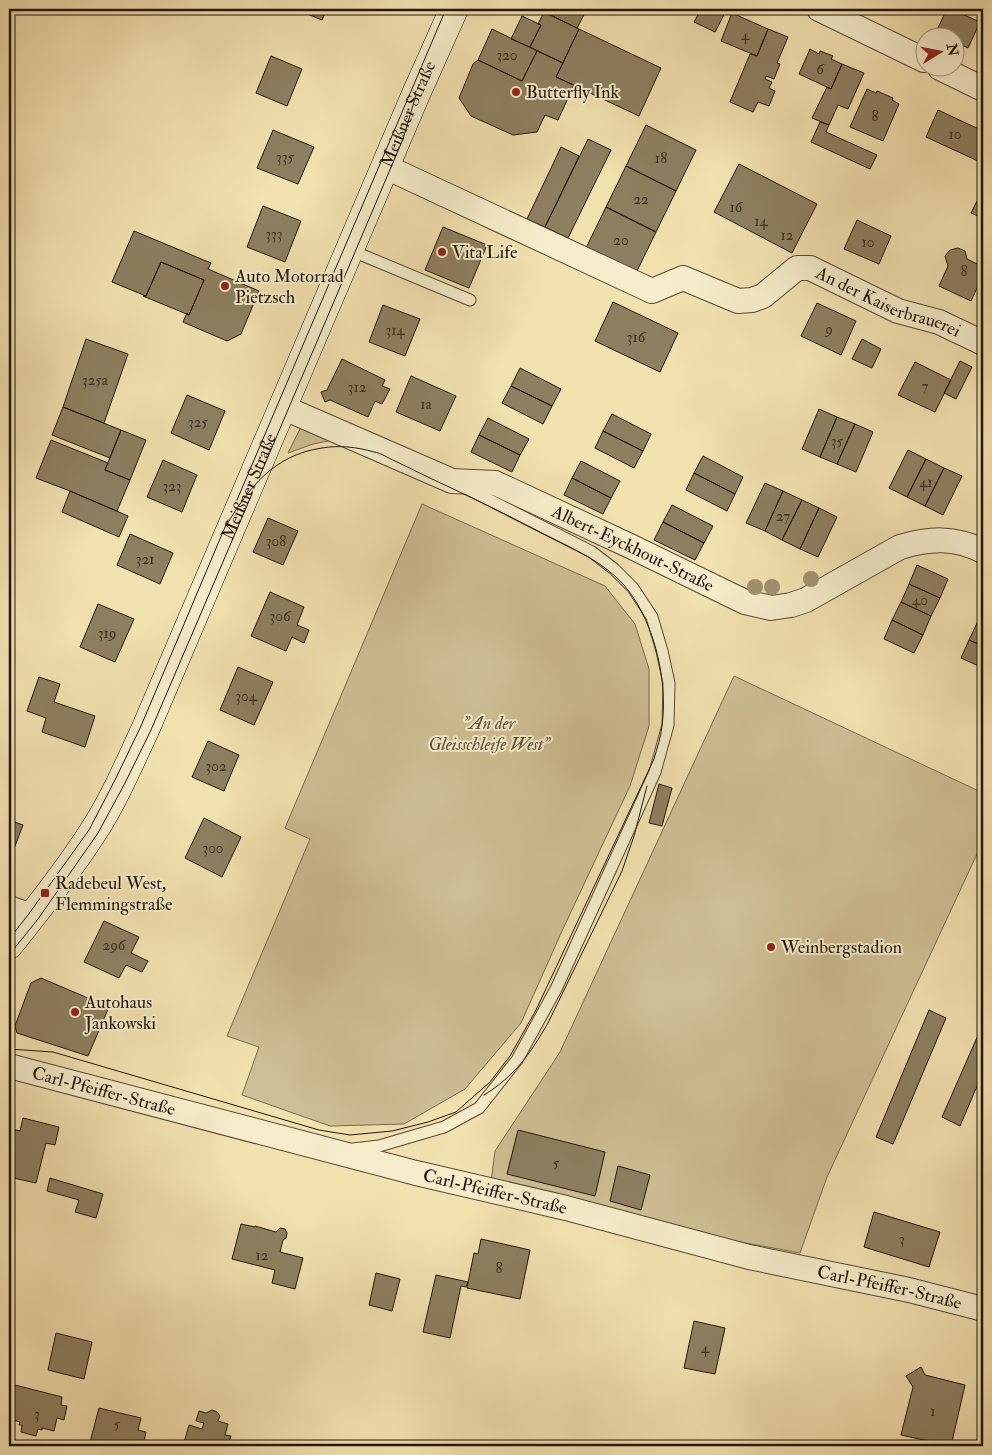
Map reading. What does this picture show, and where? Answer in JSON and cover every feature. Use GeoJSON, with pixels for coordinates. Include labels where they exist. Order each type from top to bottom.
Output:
{"type":"FeatureCollection","features":[{"type":"Feature","properties":{"kind":"main road","name":"Meißner Straße"},"geometry":{"type":"LineString","coordinates":[[9,945],[21,912],[94,830],[145,730],[454,9]]}},
{"type":"Feature","properties":{"kind":"street"},"geometry":{"type":"LineString","coordinates":[[819,9],[914,55]]}},
{"type":"Feature","properties":{"kind":"street"},"geometry":{"type":"LineString","coordinates":[[960,78],[983,89]]}},
{"type":"Feature","properties":{"kind":"street","name":"An der Kaiserbrauerei"},"geometry":{"type":"LineString","coordinates":[[386,166],[652,291],[683,278],[738,301],[752,300],[763,296],[797,268],[810,268],[898,311],[939,322],[983,343]]}},
{"type":"Feature","properties":{"kind":"street","name":"Albert-Eyckhout-Straße"},"geometry":{"type":"LineString","coordinates":[[282,407],[452,481],[495,483],[745,602],[771,608],[791,605],[806,600],[900,547],[934,540],[947,540],[983,551]]}},
{"type":"Feature","properties":{"kind":"street","name":"Carl-Pfeiffer-Straße"},"geometry":{"type":"LineString","coordinates":[[9,1066],[416,1173],[566,1208],[749,1256],[909,1290],[983,1309]]}},
{"type":"Feature","properties":{"kind":"lane"},"geometry":{"type":"LineString","coordinates":[[350,250],[470,300]]}},
{"type":"Feature","properties":{"kind":"lane"},"geometry":{"type":"LineString","coordinates":[[331,1150],[380,1146],[444,1127],[480,1108],[516,1060],[556,989],[655,772],[668,725],[669,682],[662,651],[652,617],[632,588],[614,569],[592,552],[452,481]]}},
{"type":"Feature","properties":{"kind":"green space"},"geometry":{"type":"Polygon","coordinates":[[[301,427],[333,440],[313,444],[288,453],[301,427]]]}},
{"type":"Feature","properties":{"kind":"green space","name":"\"An der Gleisschleife West\""},"geometry":{"type":"Polygon","coordinates":[[[422,504],[605,586],[635,624],[649,669],[649,726],[630,786],[521,1023],[465,1089],[404,1124],[330,1126],[242,1095],[259,1047],[227,1036],[310,839],[285,828],[422,504]]]}},
{"type":"Feature","properties":{"kind":"green space","name":"Weinbergstadion"},"geometry":{"type":"Polygon","coordinates":[[[734,676],[983,793],[983,841],[827,1177],[800,1253],[703,1235],[491,1182],[495,1151],[560,1052],[734,676]]]}},
{"type":"Feature","properties":{"kind":"building"},"geometry":{"type":"Polygon","coordinates":[[[295,9],[327,9],[322,20],[295,9]]]}},
{"type":"Feature","properties":{"kind":"building"},"geometry":{"type":"Polygon","coordinates":[[[545,9],[576,9],[585,13],[577,28],[544,12],[545,9]]]}},
{"type":"Feature","properties":{"kind":"building"},"geometry":{"type":"Polygon","coordinates":[[[701,9],[727,9],[715,32],[694,22],[701,9]]]}},
{"type":"Feature","properties":{"kind":"building"},"geometry":{"type":"Polygon","coordinates":[[[947,9],[980,22],[968,48],[964,46],[964,28],[938,28],[947,9]]]}},
{"type":"Feature","properties":{"kind":"building"},"geometry":{"type":"Polygon","coordinates":[[[544,12],[579,29],[563,63],[530,47],[541,25],[538,24],[544,12]]]}},
{"type":"Feature","properties":{"kind":"building"},"geometry":{"type":"Polygon","coordinates":[[[732,13],[768,29],[757,56],[721,41],[732,13]]]}},
{"type":"Feature","properties":{"kind":"building"},"geometry":{"type":"Polygon","coordinates":[[[522,16],[541,25],[530,47],[511,39],[522,16]]]}},
{"type":"Feature","properties":{"kind":"building"},"geometry":{"type":"Polygon","coordinates":[[[492,29],[537,51],[522,81],[478,60],[492,29]]]}},
{"type":"Feature","properties":{"kind":"building"},"geometry":{"type":"Polygon","coordinates":[[[579,29],[661,68],[639,116],[556,77],[579,29]]]}},
{"type":"Feature","properties":{"kind":"building"},"geometry":{"type":"Polygon","coordinates":[[[768,29],[788,37],[777,63],[780,64],[774,79],[766,76],[765,79],[772,82],[769,88],[775,91],[769,106],[758,102],[753,112],[730,102],[750,54],[757,56],[768,29]]]}},
{"type":"Feature","properties":{"kind":"building"},"geometry":{"type":"Polygon","coordinates":[[[810,49],[819,54],[820,51],[833,56],[831,59],[842,64],[831,89],[799,74],[810,49]]]}},
{"type":"Feature","properties":{"kind":"building","name":"Butterfly Ink"},"geometry":{"type":"Polygon","coordinates":[[[537,51],[563,63],[556,77],[574,85],[558,120],[545,115],[537,132],[513,135],[471,116],[459,98],[473,64],[478,60],[522,81],[537,51]]]}},
{"type":"Feature","properties":{"kind":"building"},"geometry":{"type":"Polygon","coordinates":[[[271,56],[302,69],[287,106],[256,93],[271,56]]]}},
{"type":"Feature","properties":{"kind":"building"},"geometry":{"type":"Polygon","coordinates":[[[842,64],[864,73],[848,109],[838,105],[829,125],[812,118],[827,87],[831,89],[842,64]]]}},
{"type":"Feature","properties":{"kind":"building"},"geometry":{"type":"Polygon","coordinates":[[[867,89],[893,98],[892,100],[899,104],[883,141],[850,127],[867,89]]]}},
{"type":"Feature","properties":{"kind":"building"},"geometry":{"type":"Polygon","coordinates":[[[938,110],[983,131],[983,150],[978,161],[926,137],[938,110]]]}},
{"type":"Feature","properties":{"kind":"building"},"geometry":{"type":"Polygon","coordinates":[[[820,122],[829,125],[826,132],[877,155],[870,169],[811,142],[820,122]]]}},
{"type":"Feature","properties":{"kind":"building"},"geometry":{"type":"Polygon","coordinates":[[[646,125],[696,150],[676,191],[626,166],[646,125]]]}},
{"type":"Feature","properties":{"kind":"building"},"geometry":{"type":"Polygon","coordinates":[[[273,130],[314,147],[298,184],[257,168],[273,130]]]}},
{"type":"Feature","properties":{"kind":"building"},"geometry":{"type":"Polygon","coordinates":[[[588,139],[611,150],[568,238],[545,227],[588,139]]]}},
{"type":"Feature","properties":{"kind":"building"},"geometry":{"type":"Polygon","coordinates":[[[561,147],[579,156],[545,227],[527,219],[561,147]]]}},
{"type":"Feature","properties":{"kind":"building"},"geometry":{"type":"Polygon","coordinates":[[[739,164],[817,204],[792,253],[714,212],[739,164]]]}},
{"type":"Feature","properties":{"kind":"building"},"geometry":{"type":"Polygon","coordinates":[[[626,166],[676,191],[656,232],[606,207],[626,166]]]}},
{"type":"Feature","properties":{"kind":"building"},"geometry":{"type":"Polygon","coordinates":[[[979,197],[983,199],[983,218],[971,213],[979,197]]]}},
{"type":"Feature","properties":{"kind":"building"},"geometry":{"type":"Polygon","coordinates":[[[263,206],[301,221],[285,262],[247,247],[263,206]]]}},
{"type":"Feature","properties":{"kind":"building"},"geometry":{"type":"Polygon","coordinates":[[[606,207],[656,232],[636,273],[586,248],[606,207]]]}},
{"type":"Feature","properties":{"kind":"building"},"geometry":{"type":"Polygon","coordinates":[[[857,220],[891,236],[879,264],[844,249],[857,220]]]}},
{"type":"Feature","properties":{"kind":"building"},"geometry":{"type":"Polygon","coordinates":[[[443,227],[487,245],[469,288],[425,270],[443,227]]]}},
{"type":"Feature","properties":{"kind":"building","name":"Auto Motorrad Pietzsch"},"geometry":{"type":"Polygon","coordinates":[[[134,231],[211,263],[208,269],[259,291],[241,334],[227,341],[183,322],[187,313],[189,315],[204,280],[161,262],[146,296],[112,282],[134,231]]]}},
{"type":"Feature","properties":{"kind":"building"},"geometry":{"type":"Polygon","coordinates":[[[958,248],[965,251],[967,259],[983,267],[983,275],[971,301],[939,286],[948,266],[945,256],[950,250],[958,248]]]}},
{"type":"Feature","properties":{"kind":"building"},"geometry":{"type":"Polygon","coordinates":[[[161,262],[204,280],[189,315],[143,296],[146,296],[161,262]]]}},
{"type":"Feature","properties":{"kind":"building"},"geometry":{"type":"Polygon","coordinates":[[[613,302],[678,333],[660,372],[595,341],[613,302]]]}},
{"type":"Feature","properties":{"kind":"building"},"geometry":{"type":"Polygon","coordinates":[[[817,303],[856,321],[841,355],[801,336],[817,303]]]}},
{"type":"Feature","properties":{"kind":"building"},"geometry":{"type":"Polygon","coordinates":[[[383,305],[420,319],[405,356],[369,342],[383,305]]]}},
{"type":"Feature","properties":{"kind":"building"},"geometry":{"type":"Polygon","coordinates":[[[86,339],[128,354],[104,423],[63,407],[86,339]]]}},
{"type":"Feature","properties":{"kind":"building"},"geometry":{"type":"Polygon","coordinates":[[[862,339],[881,349],[872,368],[852,359],[862,339]]]}},
{"type":"Feature","properties":{"kind":"building"},"geometry":{"type":"Polygon","coordinates":[[[342,359],[385,380],[382,386],[390,389],[382,404],[375,401],[368,417],[330,400],[325,402],[321,392],[327,390],[342,359]]]}},
{"type":"Feature","properties":{"kind":"building"},"geometry":{"type":"Polygon","coordinates":[[[960,361],[972,367],[956,399],[944,393],[960,361]]]}},
{"type":"Feature","properties":{"kind":"building"},"geometry":{"type":"Polygon","coordinates":[[[915,362],[951,380],[935,412],[898,395],[915,362]]]}},
{"type":"Feature","properties":{"kind":"building"},"geometry":{"type":"Polygon","coordinates":[[[520,368],[561,389],[552,406],[511,386],[520,368]]]}},
{"type":"Feature","properties":{"kind":"building"},"geometry":{"type":"Polygon","coordinates":[[[411,376],[456,396],[440,431],[396,412],[411,376]]]}},
{"type":"Feature","properties":{"kind":"building"},"geometry":{"type":"Polygon","coordinates":[[[511,386],[552,406],[543,424],[502,403],[511,386]]]}},
{"type":"Feature","properties":{"kind":"building"},"geometry":{"type":"Polygon","coordinates":[[[187,395],[225,411],[209,450],[171,433],[187,395]]]}},
{"type":"Feature","properties":{"kind":"building"},"geometry":{"type":"Polygon","coordinates":[[[63,407],[121,430],[110,458],[52,435],[63,407]]]}},
{"type":"Feature","properties":{"kind":"building"},"geometry":{"type":"Polygon","coordinates":[[[819,409],[837,417],[820,457],[802,449],[819,409]]]}},
{"type":"Feature","properties":{"kind":"building"},"geometry":{"type":"Polygon","coordinates":[[[612,414],[651,434],[643,451],[603,431],[612,414]]]}},
{"type":"Feature","properties":{"kind":"building"},"geometry":{"type":"Polygon","coordinates":[[[837,417],[855,424],[837,464],[820,457],[837,417]]]}},
{"type":"Feature","properties":{"kind":"building"},"geometry":{"type":"Polygon","coordinates":[[[488,418],[529,439],[520,455],[479,435],[488,418]]]}},
{"type":"Feature","properties":{"kind":"building"},"geometry":{"type":"Polygon","coordinates":[[[855,424],[873,432],[856,472],[837,464],[855,424]]]}},
{"type":"Feature","properties":{"kind":"building"},"geometry":{"type":"Polygon","coordinates":[[[121,430],[146,440],[130,480],[105,470],[121,430]]]}},
{"type":"Feature","properties":{"kind":"building"},"geometry":{"type":"Polygon","coordinates":[[[603,431],[643,451],[634,468],[595,448],[603,431]]]}},
{"type":"Feature","properties":{"kind":"building"},"geometry":{"type":"Polygon","coordinates":[[[479,435],[520,455],[512,472],[471,452],[479,435]]]}},
{"type":"Feature","properties":{"kind":"building"},"geometry":{"type":"Polygon","coordinates":[[[51,440],[108,463],[105,470],[130,480],[117,511],[36,478],[51,440]]]}},
{"type":"Feature","properties":{"kind":"building"},"geometry":{"type":"Polygon","coordinates":[[[908,450],[926,459],[907,497],[889,488],[908,450]]]}},
{"type":"Feature","properties":{"kind":"building"},"geometry":{"type":"Polygon","coordinates":[[[703,456],[743,477],[735,494],[694,473],[703,456]]]}},
{"type":"Feature","properties":{"kind":"building"},"geometry":{"type":"Polygon","coordinates":[[[926,459],[944,468],[925,506],[907,497],[926,459]]]}},
{"type":"Feature","properties":{"kind":"building"},"geometry":{"type":"Polygon","coordinates":[[[163,460],[197,475],[182,512],[147,497],[163,460]]]}},
{"type":"Feature","properties":{"kind":"building"},"geometry":{"type":"Polygon","coordinates":[[[581,461],[620,481],[611,498],[572,478],[581,461]]]}},
{"type":"Feature","properties":{"kind":"building"},"geometry":{"type":"Polygon","coordinates":[[[944,468],[962,476],[943,515],[925,506],[944,468]]]}},
{"type":"Feature","properties":{"kind":"building"},"geometry":{"type":"Polygon","coordinates":[[[694,473],[735,494],[727,511],[686,490],[694,473]]]}},
{"type":"Feature","properties":{"kind":"building"},"geometry":{"type":"Polygon","coordinates":[[[572,478],[611,498],[603,514],[564,495],[572,478]]]}},
{"type":"Feature","properties":{"kind":"building"},"geometry":{"type":"Polygon","coordinates":[[[765,483],[783,491],[765,531],[746,523],[765,483]]]}},
{"type":"Feature","properties":{"kind":"building"},"geometry":{"type":"Polygon","coordinates":[[[70,491],[128,516],[119,537],[62,512],[70,491]]]}},
{"type":"Feature","properties":{"kind":"building"},"geometry":{"type":"Polygon","coordinates":[[[783,491],[802,500],[782,540],[765,531],[783,491]]]}},
{"type":"Feature","properties":{"kind":"building"},"geometry":{"type":"Polygon","coordinates":[[[802,500],[819,508],[800,549],[782,540],[802,500]]]}},
{"type":"Feature","properties":{"kind":"building"},"geometry":{"type":"Polygon","coordinates":[[[672,505],[713,526],[704,543],[663,522],[672,505]]]}},
{"type":"Feature","properties":{"kind":"building"},"geometry":{"type":"Polygon","coordinates":[[[819,508],[837,517],[818,557],[800,549],[819,508]]]}},
{"type":"Feature","properties":{"kind":"building"},"geometry":{"type":"Polygon","coordinates":[[[268,518],[298,531],[283,565],[253,552],[268,518]]]}},
{"type":"Feature","properties":{"kind":"building"},"geometry":{"type":"Polygon","coordinates":[[[663,522],[704,543],[695,560],[654,540],[663,522]]]}},
{"type":"Feature","properties":{"kind":"building"},"geometry":{"type":"Polygon","coordinates":[[[130,534],[173,553],[160,584],[117,565],[130,534]]]}},
{"type":"Feature","properties":{"kind":"building"},"geometry":{"type":"Polygon","coordinates":[[[917,565],[948,579],[940,598],[909,584],[917,565]]]}},
{"type":"Feature","properties":{"kind":"building"},"geometry":{"type":"Polygon","coordinates":[[[909,584],[940,598],[931,616],[901,602],[909,584]]]}},
{"type":"Feature","properties":{"kind":"building"},"geometry":{"type":"Polygon","coordinates":[[[270,592],[304,607],[297,625],[309,630],[304,643],[292,637],[286,651],[251,636],[270,592]]]}},
{"type":"Feature","properties":{"kind":"building"},"geometry":{"type":"Polygon","coordinates":[[[901,602],[931,616],[923,635],[892,620],[901,602]]]}},
{"type":"Feature","properties":{"kind":"building"},"geometry":{"type":"Polygon","coordinates":[[[98,604],[134,619],[115,662],[80,647],[98,604]]]}},
{"type":"Feature","properties":{"kind":"building"},"geometry":{"type":"Polygon","coordinates":[[[983,609],[983,624],[978,621],[983,609]]]}},
{"type":"Feature","properties":{"kind":"building"},"geometry":{"type":"Polygon","coordinates":[[[892,620],[923,635],[914,653],[884,639],[892,620]]]}},
{"type":"Feature","properties":{"kind":"building"},"geometry":{"type":"Polygon","coordinates":[[[978,621],[983,624],[983,646],[969,640],[978,621]]]}},
{"type":"Feature","properties":{"kind":"building"},"geometry":{"type":"Polygon","coordinates":[[[969,640],[983,646],[983,668],[961,658],[969,640]]]}},
{"type":"Feature","properties":{"kind":"building"},"geometry":{"type":"Polygon","coordinates":[[[238,667],[273,682],[254,725],[220,710],[238,667]]]}},
{"type":"Feature","properties":{"kind":"building"},"geometry":{"type":"Polygon","coordinates":[[[39,677],[60,684],[54,702],[95,716],[85,747],[42,732],[46,718],[27,711],[39,677]]]}},
{"type":"Feature","properties":{"kind":"building"},"geometry":{"type":"Polygon","coordinates":[[[208,741],[239,755],[224,791],[192,777],[208,741]]]}},
{"type":"Feature","properties":{"kind":"building"},"geometry":{"type":"Polygon","coordinates":[[[659,784],[672,788],[662,826],[649,823],[659,784]]]}},
{"type":"Feature","properties":{"kind":"building"},"geometry":{"type":"Polygon","coordinates":[[[204,818],[241,837],[222,877],[185,858],[204,818]]]}},
{"type":"Feature","properties":{"kind":"building"},"geometry":{"type":"Polygon","coordinates":[[[9,820],[23,825],[9,862],[9,820]]]}},
{"type":"Feature","properties":{"kind":"building"},"geometry":{"type":"Polygon","coordinates":[[[104,921],[139,937],[131,953],[148,961],[142,972],[126,965],[119,978],[84,962],[104,921]]]}},
{"type":"Feature","properties":{"kind":"building"},"geometry":{"type":"Polygon","coordinates":[[[41,978],[109,1007],[88,1056],[17,1033],[15,1026],[31,983],[41,978]]]}},
{"type":"Feature","properties":{"kind":"building"},"geometry":{"type":"Polygon","coordinates":[[[929,1010],[946,1018],[893,1144],[876,1137],[929,1010]]]}},
{"type":"Feature","properties":{"kind":"building"},"geometry":{"type":"Polygon","coordinates":[[[979,1033],[983,1035],[983,1072],[960,1126],[942,1117],[979,1033]]]}},
{"type":"Feature","properties":{"kind":"building"},"geometry":{"type":"Polygon","coordinates":[[[23,1118],[59,1127],[55,1145],[46,1143],[36,1183],[9,1177],[9,1128],[20,1131],[23,1118]]]}},
{"type":"Feature","properties":{"kind":"building"},"geometry":{"type":"Polygon","coordinates":[[[518,1130],[605,1152],[595,1196],[507,1174],[518,1130]]]}},
{"type":"Feature","properties":{"kind":"building"},"geometry":{"type":"Polygon","coordinates":[[[618,1166],[650,1175],[641,1210],[610,1201],[618,1166]]]}},
{"type":"Feature","properties":{"kind":"building"},"geometry":{"type":"Polygon","coordinates":[[[50,1178],[103,1194],[96,1218],[75,1212],[79,1200],[47,1191],[50,1178]]]}},
{"type":"Feature","properties":{"kind":"building"},"geometry":{"type":"Polygon","coordinates":[[[874,1212],[940,1232],[929,1267],[864,1247],[874,1212]]]}},
{"type":"Feature","properties":{"kind":"building"},"geometry":{"type":"Polygon","coordinates":[[[241,1224],[276,1232],[280,1228],[285,1229],[287,1233],[286,1238],[283,1240],[280,1252],[303,1258],[295,1289],[272,1283],[275,1270],[232,1259],[241,1224]]]}},
{"type":"Feature","properties":{"kind":"building"},"geometry":{"type":"Polygon","coordinates":[[[481,1239],[530,1250],[520,1299],[467,1288],[474,1253],[478,1254],[481,1239]]]}},
{"type":"Feature","properties":{"kind":"building"},"geometry":{"type":"Polygon","coordinates":[[[376,1273],[400,1279],[392,1311],[369,1305],[376,1273]]]}},
{"type":"Feature","properties":{"kind":"building"},"geometry":{"type":"Polygon","coordinates":[[[436,1275],[468,1282],[466,1287],[461,1286],[450,1338],[423,1332],[436,1275]]]}},
{"type":"Feature","properties":{"kind":"building"},"geometry":{"type":"Polygon","coordinates":[[[694,1321],[725,1328],[715,1374],[684,1368],[694,1321]]]}},
{"type":"Feature","properties":{"kind":"building"},"geometry":{"type":"Polygon","coordinates":[[[56,1333],[92,1342],[84,1379],[48,1370],[56,1333]]]}},
{"type":"Feature","properties":{"kind":"building"},"geometry":{"type":"Polygon","coordinates":[[[921,1367],[925,1375],[965,1385],[951,1446],[901,1435],[913,1387],[906,1376],[921,1367]]]}},
{"type":"Feature","properties":{"kind":"building"},"geometry":{"type":"Polygon","coordinates":[[[15,1385],[62,1397],[61,1405],[67,1406],[64,1420],[57,1418],[54,1431],[38,1429],[36,1436],[21,1432],[22,1425],[19,1425],[20,1422],[9,1419],[9,1410],[15,1385]]]}},
{"type":"Feature","properties":{"kind":"building"},"geometry":{"type":"Polygon","coordinates":[[[99,1408],[141,1418],[138,1430],[146,1432],[143,1446],[134,1444],[134,1446],[89,1446],[99,1408]]]}},
{"type":"Feature","properties":{"kind":"building"},"geometry":{"type":"Polygon","coordinates":[[[212,1410],[220,1416],[218,1421],[228,1424],[225,1435],[231,1436],[228,1446],[183,1446],[189,1425],[202,1429],[204,1423],[196,1421],[199,1411],[206,1413],[212,1410]]]}},
{"type":"Feature","properties":{"kind":"tram line"},"geometry":{"type":"LineString","coordinates":[[237,500],[446,9]]}},
{"type":"Feature","properties":{"kind":"tram line"},"geometry":{"type":"LineString","coordinates":[[259,478],[403,139],[416,95]]}},
{"type":"Feature","properties":{"kind":"tram line"},"geometry":{"type":"LineString","coordinates":[[9,1049],[53,1052],[319,1130],[350,1135],[392,1131],[428,1122],[456,1112],[490,1082],[510,1056],[536,1010],[654,759],[661,734],[663,691],[657,655],[646,620],[628,590],[619,580],[599,564],[576,550],[382,454],[348,447],[328,447],[305,452],[277,465],[254,486],[226,526]]}},
{"type":"Feature","properties":{"kind":"tram line"},"geometry":{"type":"LineString","coordinates":[[9,955],[38,919],[98,833],[125,783],[151,730],[252,494]]}},
{"type":"Feature","properties":{"kind":"tram line"},"geometry":{"type":"LineString","coordinates":[[9,939],[89,830],[141,726],[228,520]]}},
{"type":"Feature","properties":{"kind":"tram line"},"geometry":{"type":"LineString","coordinates":[[484,1095],[505,1080],[521,1064],[548,1023],[622,871],[634,836],[647,786]]}},
{"type":"Feature","properties":{"kind":"place","name":"Butterfly Ink"},"geometry":{"type":"Point","coordinates":[516,92]}},
{"type":"Feature","properties":{"kind":"place","name":"Vita Life"},"geometry":{"type":"Point","coordinates":[442,252]}},
{"type":"Feature","properties":{"kind":"place","name":"Auto Motorrad Pietzsch"},"geometry":{"type":"Point","coordinates":[225,286]}},
{"type":"Feature","properties":{"kind":"place","name":"Radebeul West, Flemmingstraße"},"geometry":{"type":"Point","coordinates":[45,893]}},
{"type":"Feature","properties":{"kind":"place","name":"Weinbergstadion"},"geometry":{"type":"Point","coordinates":[771,947]}},
{"type":"Feature","properties":{"kind":"place","name":"Autohaus Jankowski"},"geometry":{"type":"Point","coordinates":[75,1012]}}]}
